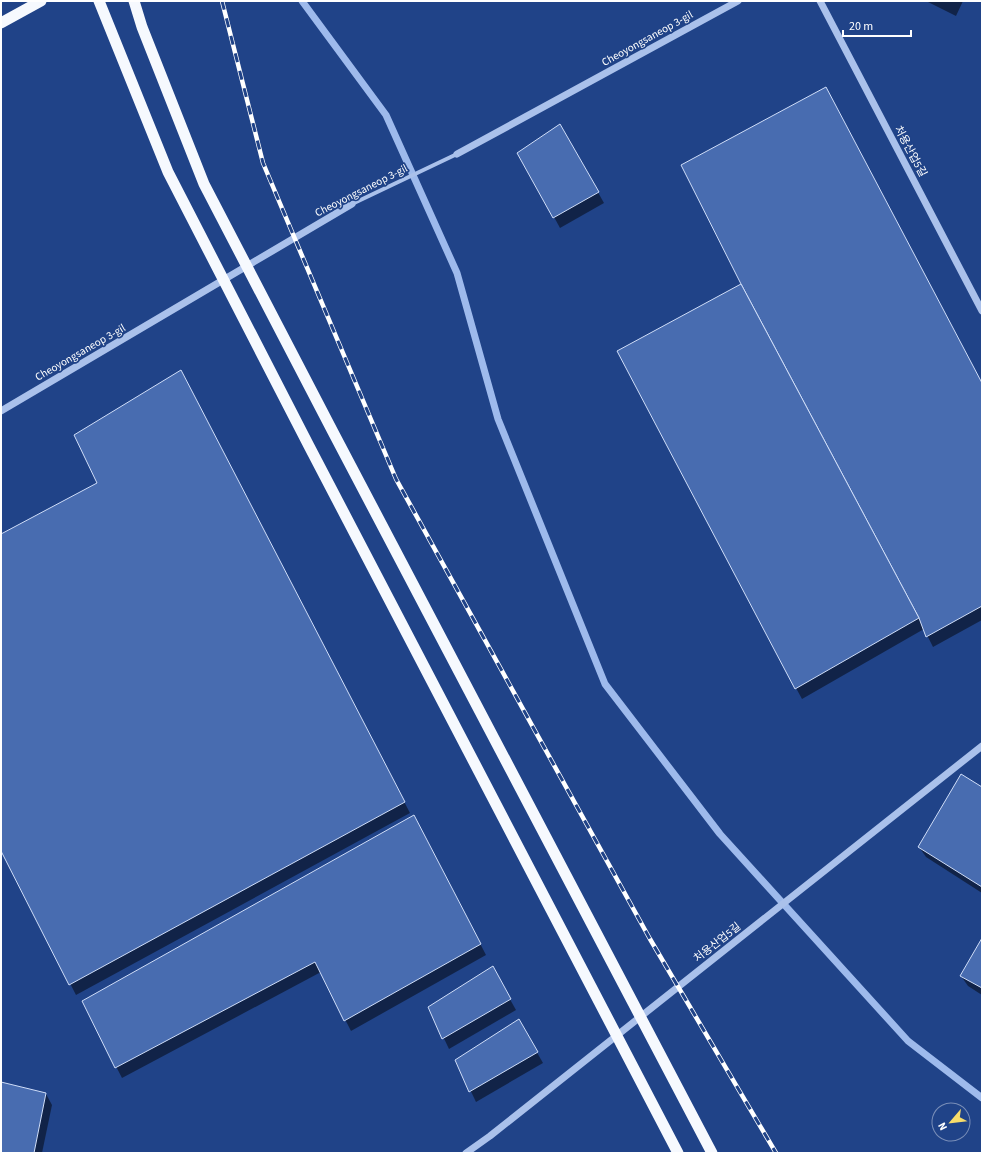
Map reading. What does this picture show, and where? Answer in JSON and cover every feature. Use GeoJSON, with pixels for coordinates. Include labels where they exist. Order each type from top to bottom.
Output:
{"type":"FeatureCollection","features":[{"type":"Feature","properties":{"kind":"highway"},"geometry":{"type":"LineString","coordinates":[[1,23],[41,1]]}},
{"type":"Feature","properties":{"kind":"highway"},"geometry":{"type":"LineString","coordinates":[[99,1],[168,172],[301,432],[678,1153]]}},
{"type":"Feature","properties":{"kind":"highway"},"geometry":{"type":"LineString","coordinates":[[134,1],[142,27],[204,184],[336,439],[712,1153]]}},
{"type":"Feature","properties":{"kind":"street","name":"Cheoyongsaneop 3-gil"},"geometry":{"type":"LineString","coordinates":[[1,411],[352,204],[457,154],[738,1]]}},
{"type":"Feature","properties":{"kind":"street","name":"처용산업5길"},"geometry":{"type":"LineString","coordinates":[[820,1],[982,310]]}},
{"type":"Feature","properties":{"kind":"street","name":"처용산업5길"},"geometry":{"type":"LineString","coordinates":[[466,1153],[490,1136],[982,746]]}},
{"type":"Feature","properties":{"kind":"building"},"geometry":{"type":"Polygon","coordinates":[[[826,87],[982,383],[982,606],[926,637],[919,618],[741,284],[681,165],[826,87]]]}},
{"type":"Feature","properties":{"kind":"building"},"geometry":{"type":"Polygon","coordinates":[[[560,124],[599,192],[553,218],[517,153],[560,124]]]}},
{"type":"Feature","properties":{"kind":"building"},"geometry":{"type":"Polygon","coordinates":[[[741,284],[919,618],[795,689],[617,351],[741,284]]]}},
{"type":"Feature","properties":{"kind":"building"},"geometry":{"type":"Polygon","coordinates":[[[181,370],[405,802],[69,985],[1,851],[1,534],[97,483],[74,435],[181,370]]]}},
{"type":"Feature","properties":{"kind":"building"},"geometry":{"type":"Polygon","coordinates":[[[961,774],[982,787],[982,887],[918,847],[961,774]]]}},
{"type":"Feature","properties":{"kind":"building"},"geometry":{"type":"Polygon","coordinates":[[[414,815],[481,944],[344,1021],[315,962],[115,1068],[82,1001],[414,815]]]}},
{"type":"Feature","properties":{"kind":"building"},"geometry":{"type":"Polygon","coordinates":[[[982,938],[982,988],[960,976],[982,938]]]}},
{"type":"Feature","properties":{"kind":"building"},"geometry":{"type":"Polygon","coordinates":[[[493,966],[511,999],[442,1039],[428,1007],[493,966]]]}},
{"type":"Feature","properties":{"kind":"building"},"geometry":{"type":"Polygon","coordinates":[[[519,1019],[538,1052],[469,1092],[455,1060],[519,1019]]]}},
{"type":"Feature","properties":{"kind":"building"},"geometry":{"type":"Polygon","coordinates":[[[1,1082],[46,1093],[34,1153],[1,1153],[1,1082]]]}},
{"type":"Feature","properties":{"kind":"waterway"},"geometry":{"type":"LineString","coordinates":[[302,1],[386,115],[457,273],[498,419],[605,684],[720,834],[908,1041],[982,1098]]}},
{"type":"Feature","properties":{"kind":"railway"},"geometry":{"type":"LineString","coordinates":[[222,1],[263,163],[396,479],[650,939],[776,1153]]}}]}
